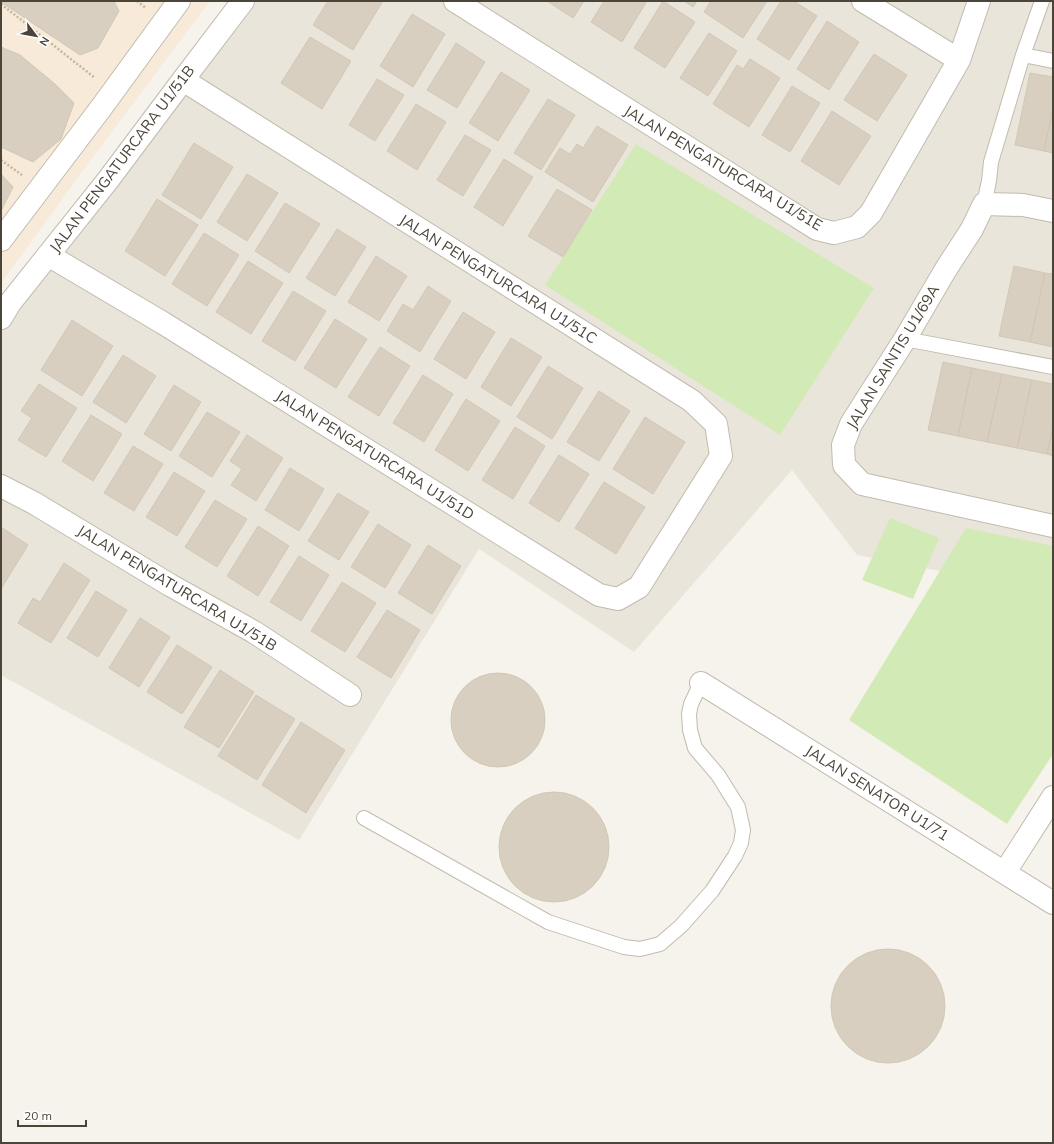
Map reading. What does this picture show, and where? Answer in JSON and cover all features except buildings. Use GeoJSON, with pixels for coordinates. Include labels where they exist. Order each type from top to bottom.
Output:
{"type":"FeatureCollection","features":[{"type":"Feature","properties":{"kind":"street"},"geometry":{"type":"LineString","coordinates":[[1,240],[180,1]]}},
{"type":"Feature","properties":{"kind":"street","name":"JALAN PENGATURCARA U1/51B"},"geometry":{"type":"LineString","coordinates":[[1,318],[10,303],[108,180],[243,1]]}},
{"type":"Feature","properties":{"kind":"street","name":"JALAN PENGATURCARA U1/51E"},"geometry":{"type":"LineString","coordinates":[[455,1],[817,229],[834,233],[857,227],[871,213],[959,60],[979,1]]}},
{"type":"Feature","properties":{"kind":"street"},"geometry":{"type":"LineString","coordinates":[[863,1],[959,60]]}},
{"type":"Feature","properties":{"kind":"street","name":"JALAN PENGATURCARA U1/51C"},"geometry":{"type":"LineString","coordinates":[[182,80],[692,401],[716,424],[721,456],[679,523]]}},
{"type":"Feature","properties":{"kind":"street"},"geometry":{"type":"LineString","coordinates":[[984,204],[1023,204],[1053,211]]}},
{"type":"Feature","properties":{"kind":"street","name":"JALAN SAINTIS U1/69A"},"geometry":{"type":"LineString","coordinates":[[984,204],[972,229],[851,424],[843,445],[844,465],[862,484],[1053,526]]}},
{"type":"Feature","properties":{"kind":"street","name":"JALAN PENGATURCARA U1/51D"},"geometry":{"type":"LineString","coordinates":[[48,255],[163,323],[599,595],[618,599],[639,586],[679,523]]}},
{"type":"Feature","properties":{"kind":"street","name":"JALAN PENGATURCARA U1/51B"},"geometry":{"type":"LineString","coordinates":[[1,486],[34,503],[170,585],[254,632],[350,695]]}},
{"type":"Feature","properties":{"kind":"street","name":"JALAN SENATOR U1/71"},"geometry":{"type":"LineString","coordinates":[[701,683],[1053,903]]}},
{"type":"Feature","properties":{"kind":"street"},"geometry":{"type":"LineString","coordinates":[[1005,872],[1053,797]]}},
{"type":"Feature","properties":{"kind":"lane"},"geometry":{"type":"LineString","coordinates":[[984,204],[991,162],[1023,55],[1042,1]]}},
{"type":"Feature","properties":{"kind":"lane"},"geometry":{"type":"LineString","coordinates":[[1023,55],[1053,61]]}},
{"type":"Feature","properties":{"kind":"lane"},"geometry":{"type":"LineString","coordinates":[[904,339],[1053,367]]}},
{"type":"Feature","properties":{"kind":"lane"},"geometry":{"type":"LineString","coordinates":[[364,818],[548,922],[624,947],[640,949],[660,944],[681,926],[712,891],[735,856],[741,843],[743,830],[738,807],[718,775],[695,748],[690,730],[689,714],[691,704],[701,683]]}},
{"type":"Feature","properties":{"kind":"path"},"geometry":{"type":"LineString","coordinates":[[1,4],[114,91]]}},
{"type":"Feature","properties":{"kind":"shaded area"},"geometry":{"type":"Polygon","coordinates":[[[1,1],[210,1],[95,154],[1,283],[1,1]]]}},
{"type":"Feature","properties":{"kind":"shaded area"},"geometry":{"type":"Polygon","coordinates":[[[247,1],[1053,1],[1053,593],[857,555],[792,470],[634,652],[479,549],[299,840],[1,675],[1,311],[247,1]]]}},
{"type":"Feature","properties":{"kind":"green space"},"geometry":{"type":"Polygon","coordinates":[[[636,144],[874,288],[780,435],[545,285],[636,144]]]}},
{"type":"Feature","properties":{"kind":"green space"},"geometry":{"type":"Polygon","coordinates":[[[890,518],[939,538],[913,599],[862,580],[890,518]]]}},
{"type":"Feature","properties":{"kind":"green space"},"geometry":{"type":"Polygon","coordinates":[[[966,528],[1053,546],[1053,754],[1007,824],[849,720],[966,528]]]}}]}
